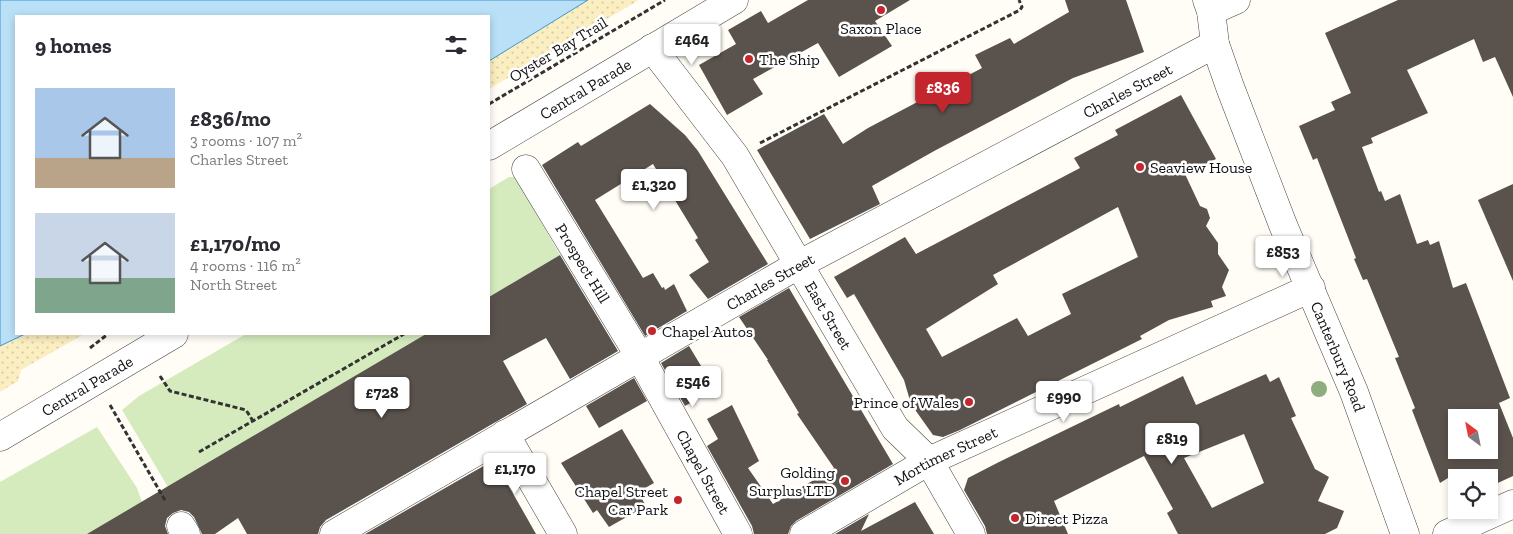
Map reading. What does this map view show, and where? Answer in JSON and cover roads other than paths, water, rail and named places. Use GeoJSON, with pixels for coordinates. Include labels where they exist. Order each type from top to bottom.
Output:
{"type":"FeatureCollection","features":[{"type":"Feature","properties":{"kind":"street","name":"Central Parade"},"geometry":{"type":"LineString","coordinates":[[490,145],[734,0]]}},
{"type":"Feature","properties":{"kind":"street"},"geometry":{"type":"LineString","coordinates":[[1209,5],[1236,0]]}},
{"type":"Feature","properties":{"kind":"street","name":"Canterbury Road"},"geometry":{"type":"LineString","coordinates":[[1209,5],[1215,44],[1283,225],[1354,392],[1405,534]]}},
{"type":"Feature","properties":{"kind":"street","name":"Charles Street"},"geometry":{"type":"LineString","coordinates":[[334,534],[798,264],[1215,44]]}},
{"type":"Feature","properties":{"kind":"street","name":"East Street"},"geometry":{"type":"LineString","coordinates":[[652,48],[697,109],[736,156],[895,428],[929,461],[971,534]]}},
{"type":"Feature","properties":{"kind":"street","name":"Prospect Hill"},"geometry":{"type":"LineString","coordinates":[[526,169],[640,357]]}},
{"type":"Feature","properties":{"kind":"street","name":"Mortimer Street"},"geometry":{"type":"LineString","coordinates":[[804,534],[929,461],[1311,288]]}},
{"type":"Feature","properties":{"kind":"street","name":"Central Parade"},"geometry":{"type":"LineString","coordinates":[[0,437],[172,335]]}},
{"type":"Feature","properties":{"kind":"street","name":"Chapel Street"},"geometry":{"type":"LineString","coordinates":[[640,357],[738,534]]}},
{"type":"Feature","properties":{"kind":"street"},"geometry":{"type":"LineString","coordinates":[[505,434],[563,534]]}},
{"type":"Feature","properties":{"kind":"street"},"geometry":{"type":"LineString","coordinates":[[1447,534],[1513,504]]}},
{"type":"Feature","properties":{"kind":"water"},"geometry":{"type":"Polygon","coordinates":[[[0,0],[588,0],[490,60],[490,15],[15,15],[15,335],[23,335],[0,346],[0,0]]]}},
{"type":"Feature","properties":{"kind":"place","name":"Saxon Place"},"geometry":{"type":"Point","coordinates":[881,10]}},
{"type":"Feature","properties":{"kind":"place","name":"The Ship"},"geometry":{"type":"Point","coordinates":[749,59]}},
{"type":"Feature","properties":{"kind":"place","name":"Seaview House"},"geometry":{"type":"Point","coordinates":[1140,167]}},
{"type":"Feature","properties":{"kind":"place","name":"Chapel Autos"},"geometry":{"type":"Point","coordinates":[652,331]}},
{"type":"Feature","properties":{"kind":"place","name":"Prince of Wales"},"geometry":{"type":"Point","coordinates":[969,402]}},
{"type":"Feature","properties":{"kind":"place","name":"Golding Surplus LTD"},"geometry":{"type":"Point","coordinates":[845,481]}},
{"type":"Feature","properties":{"kind":"place","name":"Chapel Street Car Park"},"geometry":{"type":"Point","coordinates":[678,500]}},
{"type":"Feature","properties":{"kind":"place","name":"Direct Pizza"},"geometry":{"type":"Point","coordinates":[1015,518]}}]}
